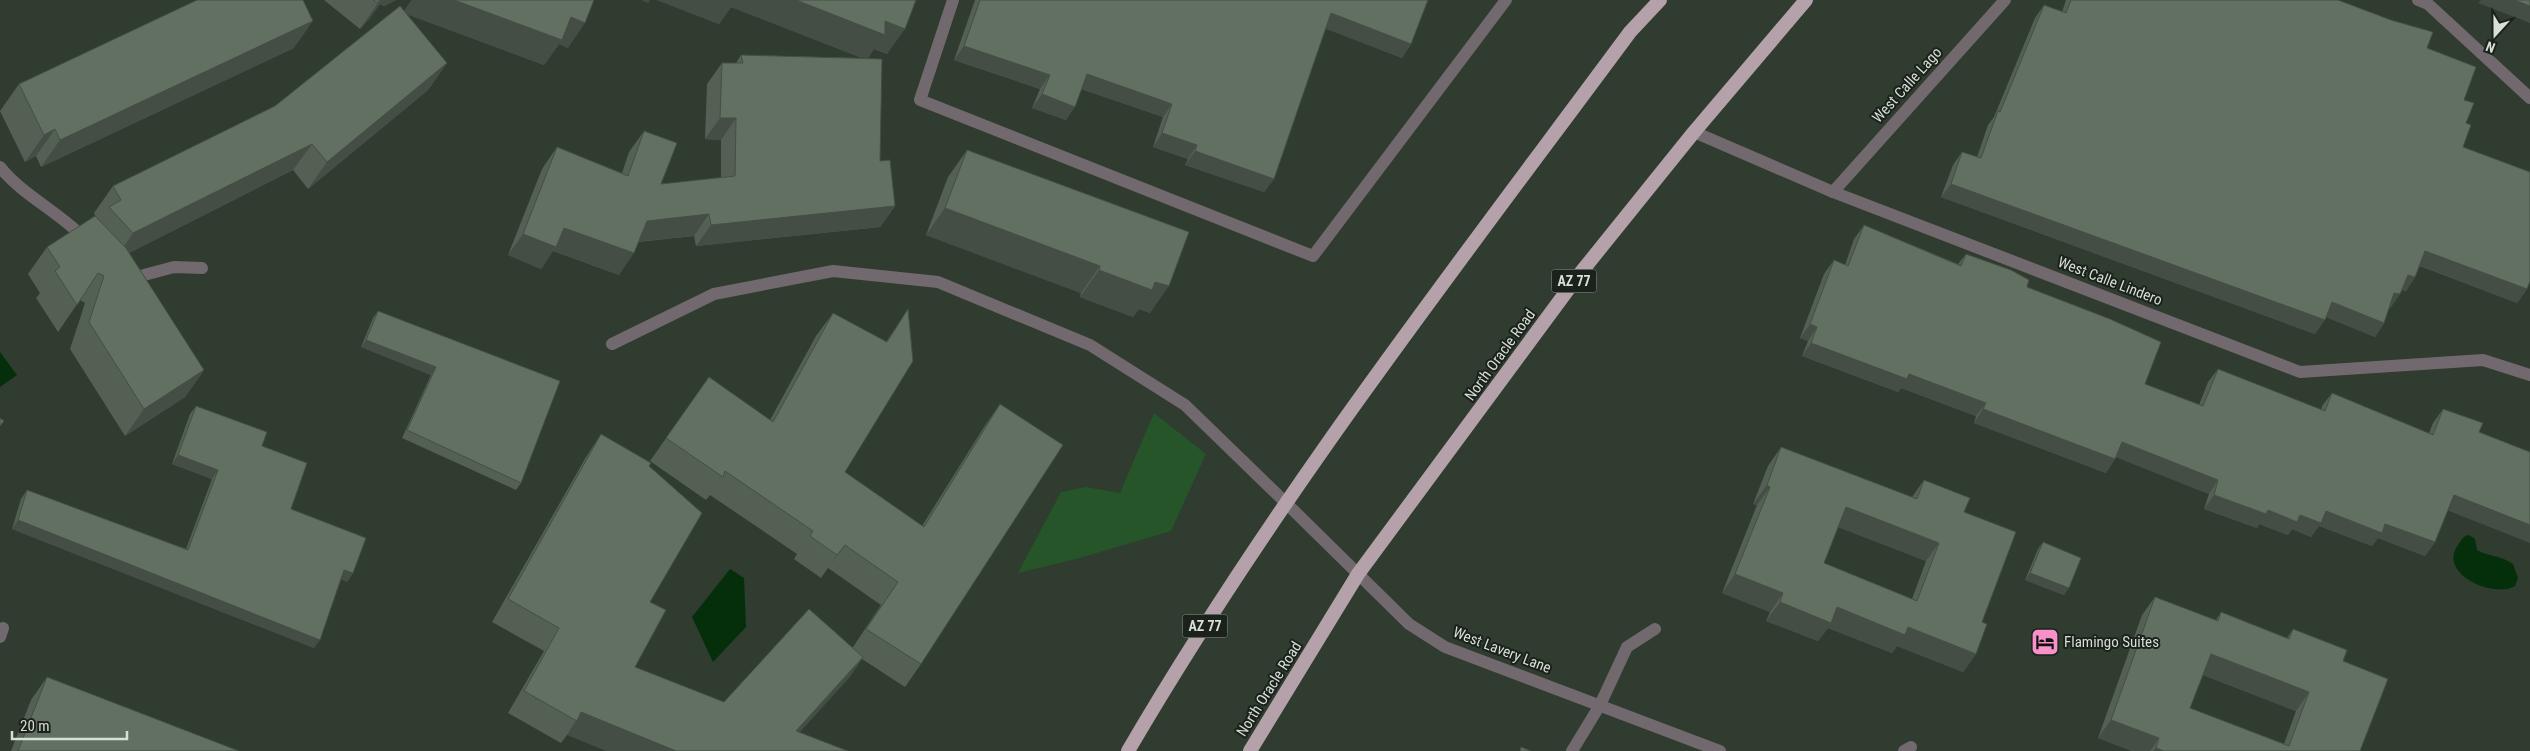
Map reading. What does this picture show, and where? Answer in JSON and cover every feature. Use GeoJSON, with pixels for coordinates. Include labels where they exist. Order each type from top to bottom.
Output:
{"type":"FeatureCollection","features":[{"type":"Feature","properties":{"kind":"highway","name":"AZ 77"},"geometry":{"type":"LineString","coordinates":[[1128,751],[1172,674],[1286,503],[1443,284],[1606,64],[1630,32],[1660,0]]}},
{"type":"Feature","properties":{"kind":"highway","name":"North Oracle Road"},"geometry":{"type":"LineString","coordinates":[[1250,751],[1358,574],[1578,276],[1694,132],[1806,0]]}},
{"type":"Feature","properties":{"kind":"street"},"geometry":{"type":"LineString","coordinates":[[953,0],[920,100],[1314,256],[1506,0]]}},
{"type":"Feature","properties":{"kind":"street","name":"West Calle Lago"},"geometry":{"type":"LineString","coordinates":[[1833,192],[2005,0]]}},
{"type":"Feature","properties":{"kind":"street"},"geometry":{"type":"LineString","coordinates":[[2418,0],[2428,4],[2530,98]]}},
{"type":"Feature","properties":{"kind":"street","name":"West Calle Lindero"},"geometry":{"type":"LineString","coordinates":[[1694,132],[1833,192],[2300,372],[2483,360],[2530,375]]}},
{"type":"Feature","properties":{"kind":"street"},"geometry":{"type":"LineString","coordinates":[[0,167],[12,182],[62,217],[94,249]]}},
{"type":"Feature","properties":{"kind":"street"},"geometry":{"type":"LineString","coordinates":[[114,272],[129,280],[174,267],[202,268]]}},
{"type":"Feature","properties":{"kind":"street","name":"West Lavery Lane"},"geometry":{"type":"LineString","coordinates":[[612,344],[714,294],[833,271],[938,282],[1090,345],[1186,405],[1409,624],[1446,647],[1720,751]]}},
{"type":"Feature","properties":{"kind":"street"},"geometry":{"type":"LineString","coordinates":[[1572,751],[1600,705],[1627,647],[1655,629]]}},
{"type":"Feature","properties":{"kind":"shaded area"},"geometry":{"type":"Polygon","coordinates":[[[0,352],[17,375],[0,387],[0,352]]]}},
{"type":"Feature","properties":{"kind":"shaded area"},"geometry":{"type":"Polygon","coordinates":[[[1154,413],[1206,454],[1171,531],[1080,558],[1018,573],[1061,492],[1086,487],[1120,493],[1154,413]]]}},
{"type":"Feature","properties":{"kind":"shaded area"},"geometry":{"type":"Polygon","coordinates":[[[2469,535],[2475,539],[2477,550],[2513,564],[2518,578],[2515,586],[2506,589],[2494,589],[2471,581],[2461,574],[2455,565],[2454,556],[2461,540],[2469,535]]]}},
{"type":"Feature","properties":{"kind":"shaded area"},"geometry":{"type":"Polygon","coordinates":[[[730,569],[744,578],[746,627],[713,662],[692,617],[730,569]]]}},
{"type":"Feature","properties":{"kind":"building"},"geometry":{"type":"Polygon","coordinates":[[[197,0],[303,0],[313,21],[60,140],[55,129],[44,135],[19,84],[197,0]]]}},
{"type":"Feature","properties":{"kind":"building"},"geometry":{"type":"Polygon","coordinates":[[[454,0],[594,0],[585,23],[571,17],[562,40],[454,0]]]}},
{"type":"Feature","properties":{"kind":"building"},"geometry":{"type":"Polygon","coordinates":[[[796,0],[916,0],[905,29],[885,21],[885,35],[796,0]]]}},
{"type":"Feature","properties":{"kind":"building"},"geometry":{"type":"Polygon","coordinates":[[[980,0],[1428,0],[1411,44],[1331,13],[1274,179],[1195,151],[1197,145],[1162,133],[1172,104],[1087,74],[1075,107],[1042,94],[1050,75],[964,46],[980,0]]]}},
{"type":"Feature","properties":{"kind":"building"},"geometry":{"type":"Polygon","coordinates":[[[2071,0],[2338,0],[2391,20],[2433,32],[2427,48],[2476,67],[2464,100],[2474,103],[2466,123],[2471,125],[2463,147],[2530,172],[2530,281],[2527,289],[2425,251],[2415,277],[2408,275],[2400,294],[2394,293],[2384,323],[2332,302],[2325,320],[1951,184],[1962,152],[1981,158],[1998,111],[2000,112],[2044,5],[2066,13],[2071,0]]]}},
{"type":"Feature","properties":{"kind":"building"},"geometry":{"type":"Polygon","coordinates":[[[2514,0],[2530,0],[2530,6],[2514,0]]]}},
{"type":"Feature","properties":{"kind":"building"},"geometry":{"type":"Polygon","coordinates":[[[400,6],[447,63],[327,162],[312,144],[133,233],[109,207],[121,200],[113,186],[275,106],[400,6]]]}},
{"type":"Feature","properties":{"kind":"building"},"geometry":{"type":"Polygon","coordinates":[[[741,55],[882,59],[880,161],[890,160],[895,206],[711,225],[709,214],[647,221],[634,253],[564,228],[556,247],[523,234],[557,147],[628,176],[644,131],[677,143],[661,184],[735,176],[736,118],[720,118],[722,63],[743,63],[741,55]]]}},
{"type":"Feature","properties":{"kind":"building"},"geometry":{"type":"Polygon","coordinates":[[[967,150],[1189,232],[1169,286],[1155,282],[1152,290],[1099,270],[1100,266],[945,208],[967,150]]]}},
{"type":"Feature","properties":{"kind":"building"},"geometry":{"type":"Polygon","coordinates":[[[95,216],[126,248],[204,370],[144,409],[89,322],[104,276],[98,273],[77,305],[55,271],[60,267],[47,247],[95,216]]]}},
{"type":"Feature","properties":{"kind":"building"},"geometry":{"type":"Polygon","coordinates":[[[1864,225],[1961,266],[1966,254],[2011,270],[2029,280],[2027,287],[2110,319],[2161,342],[2145,384],[2203,406],[2218,369],[2325,411],[2332,393],[2433,435],[2443,409],[2483,423],[2479,432],[2530,452],[2530,525],[2454,495],[2435,542],[2385,524],[2382,533],[2326,511],[2321,523],[2300,515],[2297,522],[2268,510],[2266,514],[2214,495],[2218,480],[2122,442],[2115,459],[1983,409],[1986,403],[1909,374],[1907,379],[1811,343],[1817,327],[1810,324],[1834,260],[1848,266],[1864,225]]]}},
{"type":"Feature","properties":{"kind":"building"},"geometry":{"type":"Polygon","coordinates":[[[908,309],[913,361],[845,472],[924,527],[1000,404],[1063,445],[921,664],[866,629],[898,582],[845,545],[837,555],[810,536],[813,531],[725,471],[723,477],[666,438],[709,377],[773,422],[833,313],[887,342],[908,309]]]}},
{"type":"Feature","properties":{"kind":"building"},"geometry":{"type":"Polygon","coordinates":[[[378,311],[560,381],[521,483],[407,430],[436,367],[366,340],[378,311]]]}},
{"type":"Feature","properties":{"kind":"building"},"geometry":{"type":"Polygon","coordinates":[[[196,406],[267,432],[262,446],[307,463],[291,509],[366,538],[353,573],[344,570],[320,640],[18,520],[27,490],[188,550],[218,470],[178,455],[196,406]]]}},
{"type":"Feature","properties":{"kind":"building"},"geometry":{"type":"Polygon","coordinates":[[[0,418],[4,421],[0,426],[0,418]]]}},
{"type":"Feature","properties":{"kind":"building"},"geometry":{"type":"Polygon","coordinates":[[[601,434],[651,463],[649,466],[702,513],[650,602],[666,610],[635,667],[724,702],[809,609],[863,657],[796,731],[848,751],[676,751],[581,712],[577,721],[524,691],[559,628],[508,599],[601,434]]]}},
{"type":"Feature","properties":{"kind":"building"},"geometry":{"type":"Polygon","coordinates":[[[1781,447],[1917,499],[1924,480],[1970,498],[1964,512],[2016,532],[1982,622],[1987,624],[1976,654],[1908,627],[1905,635],[1837,607],[1831,623],[1780,602],[1783,593],[1735,574],[1770,487],[1767,485],[1781,447]],[[1846,507],[1824,563],[1917,601],[1939,543],[1846,507]]]}},
{"type":"Feature","properties":{"kind":"building"},"geometry":{"type":"Polygon","coordinates":[[[2043,542],[2081,558],[2069,588],[2030,573],[2043,542]]]}},
{"type":"Feature","properties":{"kind":"building"},"geometry":{"type":"Polygon","coordinates":[[[2155,597],[2218,621],[2221,612],[2289,639],[2293,629],[2347,650],[2343,661],[2388,679],[2360,751],[2164,751],[2156,748],[2159,738],[2111,720],[2155,597]],[[2211,654],[2190,708],[2289,746],[2309,692],[2211,654]]]}},
{"type":"Feature","properties":{"kind":"building"},"geometry":{"type":"Polygon","coordinates":[[[47,677],[239,751],[18,751],[47,677]]]}},
{"type":"Feature","properties":{"kind":"building"},"geometry":{"type":"Polygon","coordinates":[[[1521,747],[1531,751],[1520,751],[1521,747]]]}},
{"type":"Feature","properties":{"kind":"place","name":"Flamingo Suites"},"geometry":{"type":"Point","coordinates":[2045,642]}}]}
